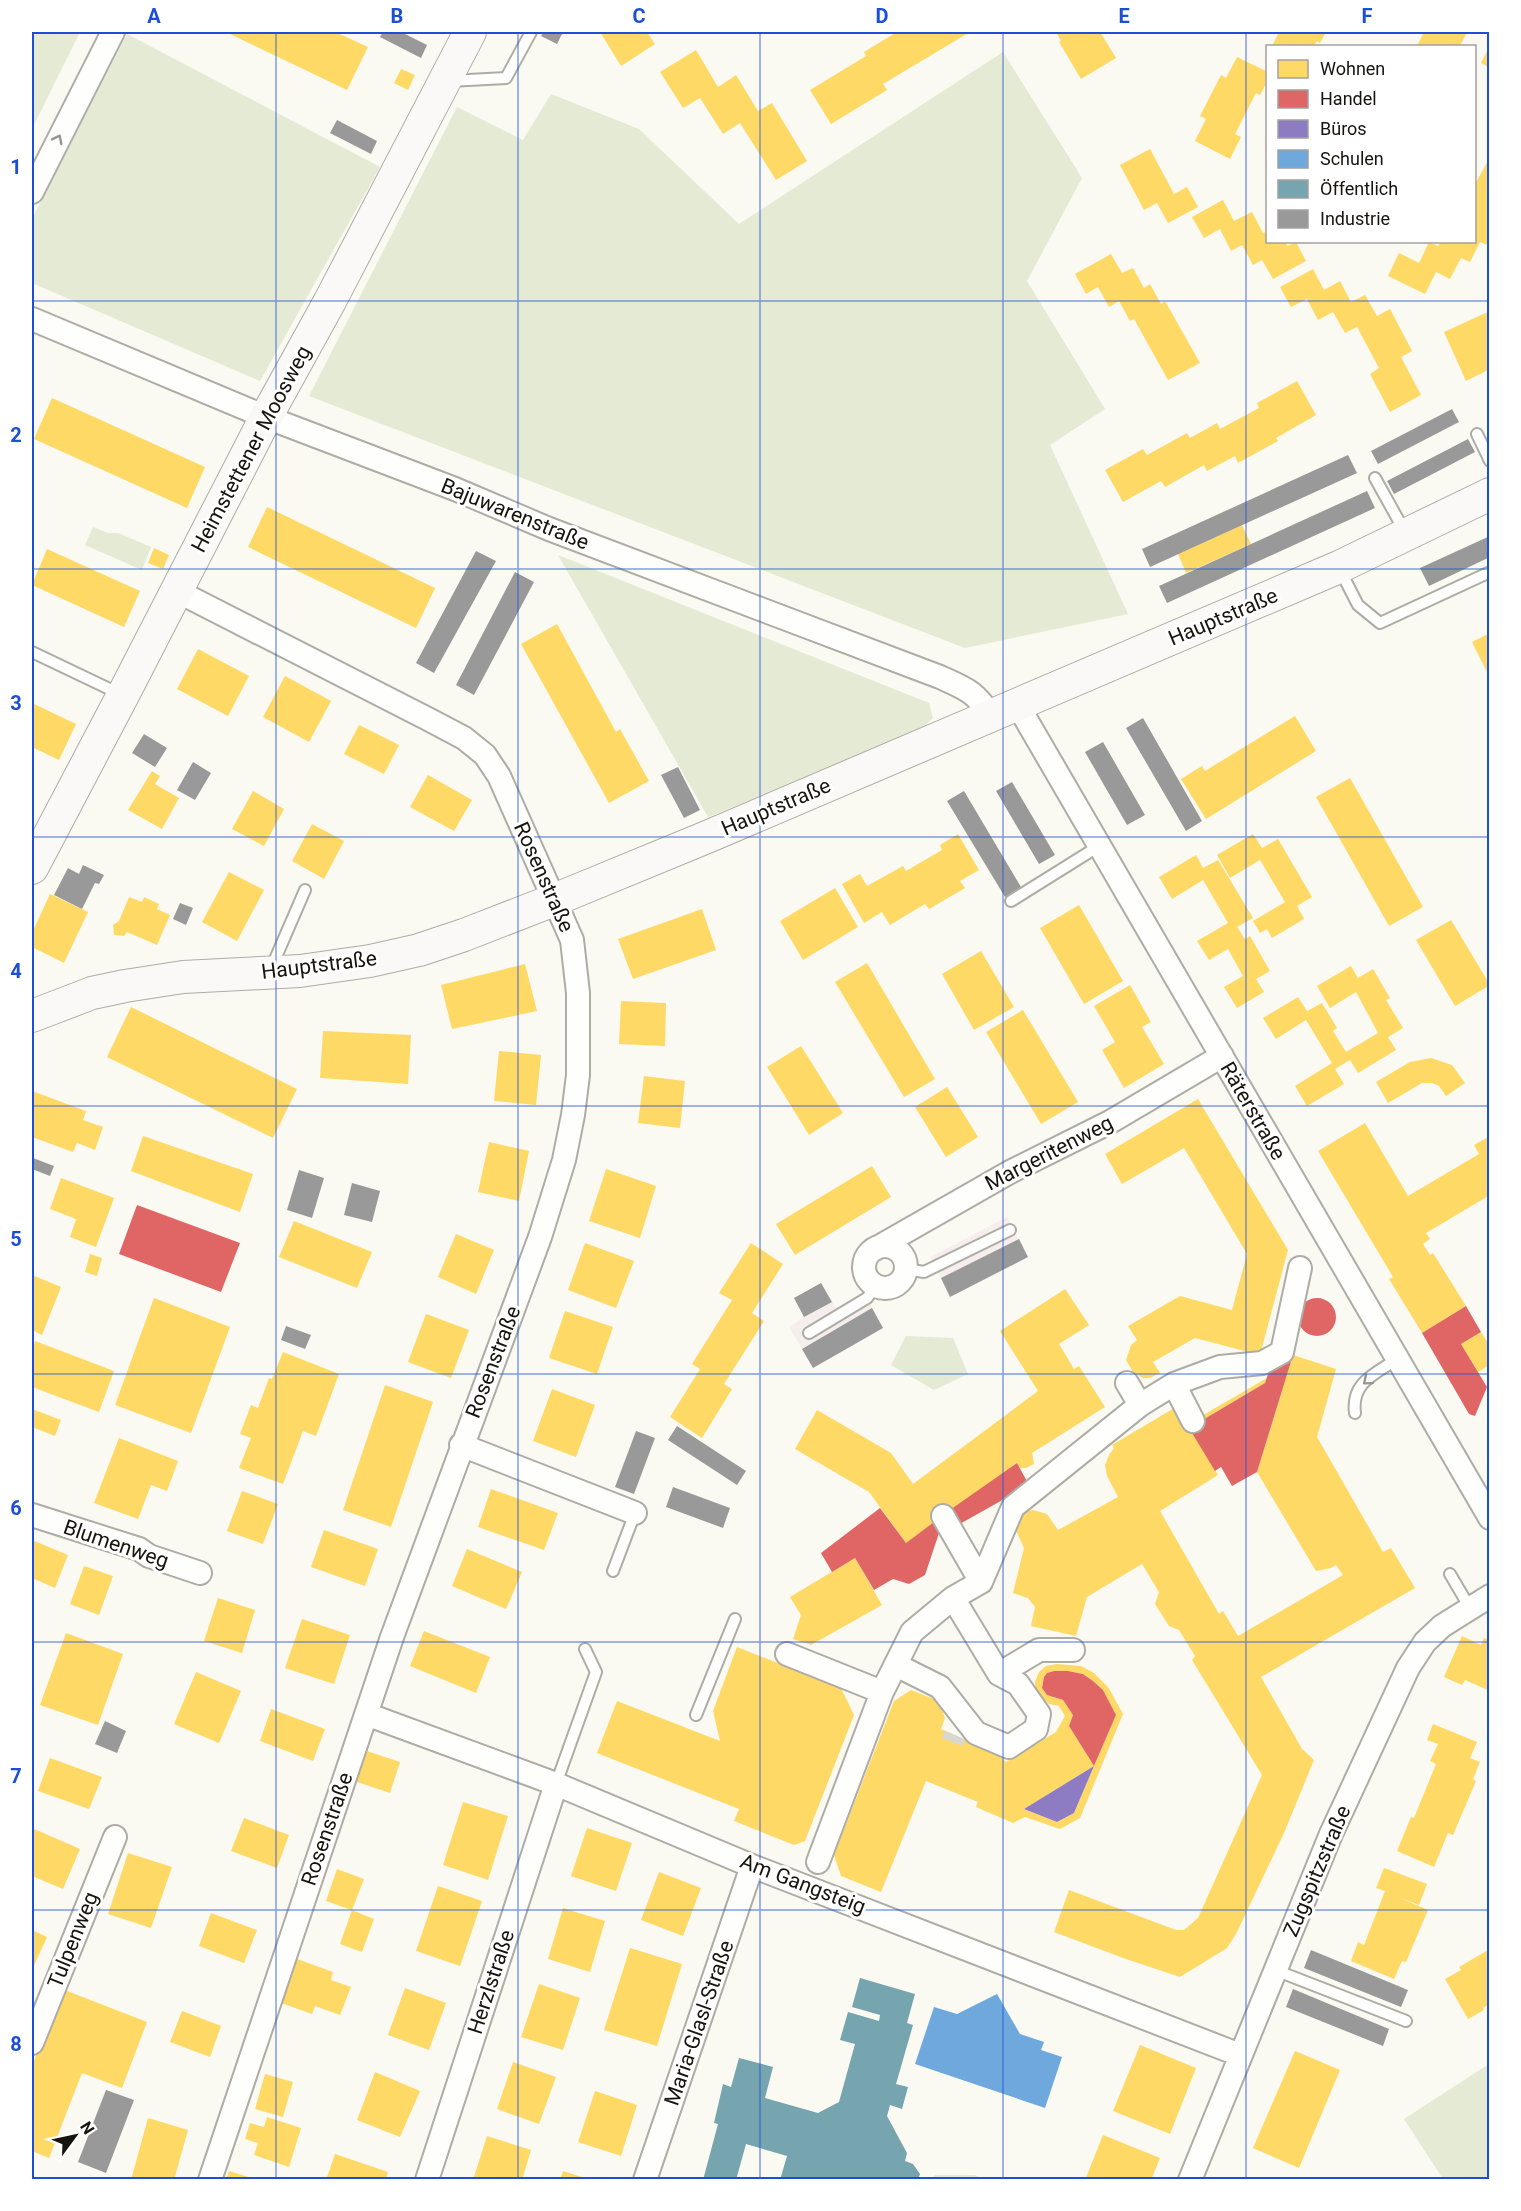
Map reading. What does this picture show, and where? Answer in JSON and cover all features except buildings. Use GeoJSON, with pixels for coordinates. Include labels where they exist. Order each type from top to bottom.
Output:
{"type":"FeatureCollection","features":[{"type":"Feature","properties":{"kind":"street"},"geometry":{"type":"LineString","coordinates":[[32,192],[113,32]]}},
{"type":"Feature","properties":{"kind":"street","name":"Heimstettener Moosweg"},"geometry":{"type":"LineString","coordinates":[[32,868],[266,417],[470,32]]}},
{"type":"Feature","properties":{"kind":"street","name":"Bajuwarenstraße"},"geometry":{"type":"LineString","coordinates":[[32,319],[266,417],[455,489],[560,533],[940,677],[971,691],[982,701],[1003,710]]}},
{"type":"Feature","properties":{"kind":"street","name":"Hauptstraße"},"geometry":{"type":"LineString","coordinates":[[32,1016],[93,993],[125,986],[183,977],[300,971],[370,961],[418,950],[464,935],[554,900],[1339,567],[1490,494]]}},
{"type":"Feature","properties":{"kind":"street","name":"Rosenstraße"},"geometry":{"type":"LineString","coordinates":[[177,591],[464,738],[485,756],[499,776],[572,940],[578,993],[578,1075],[564,1160],[540,1237],[461,1445],[366,1714],[210,2180]]}},
{"type":"Feature","properties":{"kind":"street","name":"Räterstraße"},"geometry":{"type":"LineString","coordinates":[[1003,710],[1099,846],[1490,1518]]}},
{"type":"Feature","properties":{"kind":"street","name":"Margeritenweg"},"geometry":{"type":"LineString","coordinates":[[875,1249],[1010,1172],[1110,1122],[1222,1056]]}},
{"type":"Feature","properties":{"kind":"street"},"geometry":{"type":"LineString","coordinates":[[889,1246],[904,1258],[906,1269],[903,1278],[892,1287],[885,1288],[876,1286],[868,1278],[865,1265],[870,1253],[875,1249],[889,1246]]}},
{"type":"Feature","properties":{"kind":"street"},"geometry":{"type":"LineString","coordinates":[[818,1862],[882,1692],[912,1632],[953,1598],[981,1582],[1013,1507],[1140,1405],[1174,1384],[1220,1367],[1262,1363],[1282,1352],[1293,1342],[1300,1268]]}},
{"type":"Feature","properties":{"kind":"street"},"geometry":{"type":"LineString","coordinates":[[1127,1383],[1140,1405]]}},
{"type":"Feature","properties":{"kind":"street"},"geometry":{"type":"LineString","coordinates":[[1174,1384],[1193,1421]]}},
{"type":"Feature","properties":{"kind":"street","name":"Rosenstraße"},"geometry":{"type":"LineString","coordinates":[[461,1445],[635,1513]]}},
{"type":"Feature","properties":{"kind":"street","name":"Blumenweg"},"geometry":{"type":"LineString","coordinates":[[32,1515],[139,1549],[149,1556],[200,1573]]}},
{"type":"Feature","properties":{"kind":"street"},"geometry":{"type":"LineString","coordinates":[[943,1516],[981,1582]]}},
{"type":"Feature","properties":{"kind":"street","name":"Zugspitzstraße"},"geometry":{"type":"LineString","coordinates":[[1190,2180],[1331,1834],[1408,1668],[1425,1642],[1442,1626],[1490,1596]]}},
{"type":"Feature","properties":{"kind":"street"},"geometry":{"type":"LineString","coordinates":[[896,1665],[940,1687],[959,1726],[1009,1747],[1036,1729],[1040,1714],[1018,1684],[999,1674],[953,1598]]}},
{"type":"Feature","properties":{"kind":"street"},"geometry":{"type":"LineString","coordinates":[[999,1674],[1039,1650],[1073,1650]]}},
{"type":"Feature","properties":{"kind":"street"},"geometry":{"type":"LineString","coordinates":[[787,1654],[882,1692]]}},
{"type":"Feature","properties":{"kind":"street","name":"Am Gangsteig"},"geometry":{"type":"LineString","coordinates":[[366,1714],[556,1784],[752,1866],[1240,2055]]}},
{"type":"Feature","properties":{"kind":"street","name":"Herzlstraße"},"geometry":{"type":"LineString","coordinates":[[427,2180],[556,1784]]}},
{"type":"Feature","properties":{"kind":"street","name":"Tulpenweg"},"geometry":{"type":"LineString","coordinates":[[32,2043],[115,1837]]}},
{"type":"Feature","properties":{"kind":"street","name":"Maria-Glasl-Straße"},"geometry":{"type":"LineString","coordinates":[[645,2180],[752,1866]]}},
{"type":"Feature","properties":{"kind":"lane"},"geometry":{"type":"LineString","coordinates":[[446,81],[506,78],[531,32]]}},
{"type":"Feature","properties":{"kind":"lane"},"geometry":{"type":"LineString","coordinates":[[1477,434],[1490,461]]}},
{"type":"Feature","properties":{"kind":"lane"},"geometry":{"type":"LineString","coordinates":[[1375,478],[1406,535]]}},
{"type":"Feature","properties":{"kind":"lane"},"geometry":{"type":"LineString","coordinates":[[1339,567],[1358,605],[1380,622],[1490,572]]}},
{"type":"Feature","properties":{"kind":"lane"},"geometry":{"type":"LineString","coordinates":[[32,652],[123,695]]}},
{"type":"Feature","properties":{"kind":"lane"},"geometry":{"type":"LineString","coordinates":[[1011,901],[1099,846]]}},
{"type":"Feature","properties":{"kind":"lane"},"geometry":{"type":"LineString","coordinates":[[274,972],[276,957],[305,890]]}},
{"type":"Feature","properties":{"kind":"lane"},"geometry":{"type":"LineString","coordinates":[[906,1269],[924,1272],[1010,1230]]}},
{"type":"Feature","properties":{"kind":"lane"},"geometry":{"type":"LineString","coordinates":[[809,1333],[867,1298],[876,1286]]}},
{"type":"Feature","properties":{"kind":"lane"},"geometry":{"type":"LineString","coordinates":[[1355,1413],[1353,1401],[1362,1383],[1397,1359]]}},
{"type":"Feature","properties":{"kind":"lane"},"geometry":{"type":"LineString","coordinates":[[613,1571],[635,1513]]}},
{"type":"Feature","properties":{"kind":"lane"},"geometry":{"type":"LineString","coordinates":[[1450,1574],[1470,1608]]}},
{"type":"Feature","properties":{"kind":"lane"},"geometry":{"type":"LineString","coordinates":[[696,1715],[735,1619]]}},
{"type":"Feature","properties":{"kind":"lane"},"geometry":{"type":"LineString","coordinates":[[556,1784],[596,1672],[585,1649]]}},
{"type":"Feature","properties":{"kind":"lane"},"geometry":{"type":"LineString","coordinates":[[1275,1970],[1406,2022]]}},
{"type":"Feature","properties":{"kind":"shaded area"},"geometry":{"type":"Polygon","coordinates":[[[1007,1217],[1028,1257],[950,1297],[930,1257],[1007,1217]]]}},
{"type":"Feature","properties":{"kind":"shaded area"},"geometry":{"type":"Polygon","coordinates":[[[821,1283],[840,1314],[867,1298],[883,1328],[813,1368],[789,1327],[804,1317],[794,1298],[821,1283]]]}},
{"type":"Feature","properties":{"kind":"green space"},"geometry":{"type":"Polygon","coordinates":[[[32,32],[80,32],[32,129],[32,32]]]}},
{"type":"Feature","properties":{"kind":"green space"},"geometry":{"type":"Polygon","coordinates":[[[127,34],[380,167],[260,381],[32,283],[32,219],[127,34]]]}},
{"type":"Feature","properties":{"kind":"green space"},"geometry":{"type":"Polygon","coordinates":[[[1003,52],[1082,178],[1027,281],[1105,409],[1050,445],[1128,614],[965,648],[309,396],[457,107],[523,140],[551,94],[639,129],[739,224],[1003,52]]]}},
{"type":"Feature","properties":{"kind":"green space"},"geometry":{"type":"Polygon","coordinates":[[[93,527],[108,533],[118,533],[151,547],[142,570],[85,545],[93,527]]]}},
{"type":"Feature","properties":{"kind":"green space"},"geometry":{"type":"Polygon","coordinates":[[[558,555],[929,703],[933,718],[916,734],[708,817],[558,555]]]}},
{"type":"Feature","properties":{"kind":"green space"},"geometry":{"type":"Polygon","coordinates":[[[906,1336],[953,1338],[968,1374],[934,1390],[891,1365],[906,1336]]]}},
{"type":"Feature","properties":{"kind":"green space"},"geometry":{"type":"Polygon","coordinates":[[[1489,2064],[1489,2179],[1443,2179],[1404,2119],[1489,2064]]]}},
{"type":"Feature","properties":{"kind":"green space"},"geometry":{"type":"Polygon","coordinates":[[[935,2175],[975,2175],[984,2179],[932,2179],[935,2175]]]}},
{"type":"Feature","properties":{"kind":"tunnel"},"geometry":{"type":"LineString","coordinates":[[952,1742],[955,1735]]}}]}
